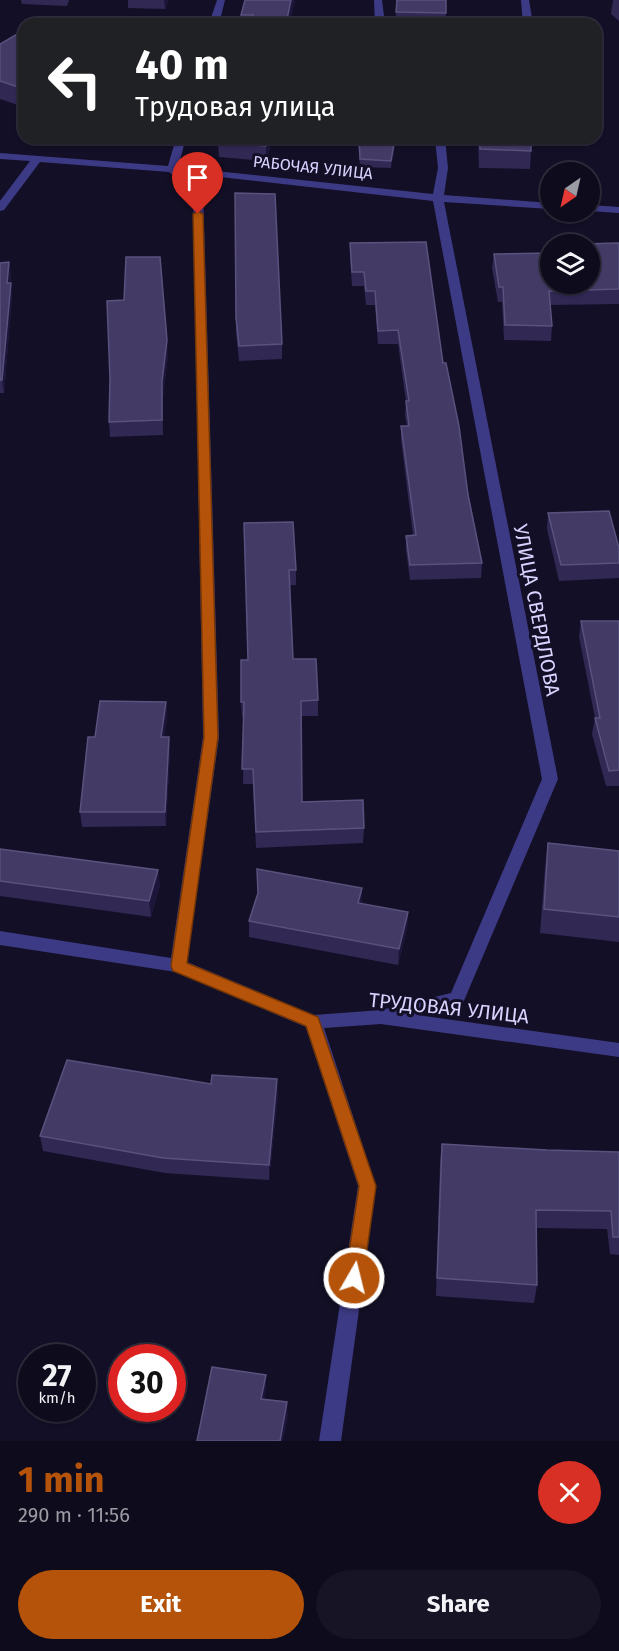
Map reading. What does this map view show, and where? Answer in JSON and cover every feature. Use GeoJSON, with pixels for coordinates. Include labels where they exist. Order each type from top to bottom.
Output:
{"type":"FeatureCollection","features":[{"type":"Feature","properties":{"kind":"street"},"geometry":{"type":"LineString","coordinates":[[216,18],[221,0]]}},
{"type":"Feature","properties":{"kind":"street"},"geometry":{"type":"LineString","coordinates":[[378,0],[380,18]]}},
{"type":"Feature","properties":{"kind":"street"},"geometry":{"type":"LineString","coordinates":[[525,0],[527,18]]}},
{"type":"Feature","properties":{"kind":"street"},"geometry":{"type":"LineString","coordinates":[[178,966],[211,737],[198,190],[172,169],[179,144]]}},
{"type":"Feature","properties":{"kind":"street","name":"УЛИЦА СВЕРДЛОВА"},"geometry":{"type":"LineString","coordinates":[[381,1017],[457,998],[550,779],[438,198],[443,168],[441,144]]}},
{"type":"Feature","properties":{"kind":"street","name":"РАБОЧАЯ УЛИЦА"},"geometry":{"type":"LineString","coordinates":[[0,156],[172,169],[438,198],[540,205]]}},
{"type":"Feature","properties":{"kind":"street"},"geometry":{"type":"LineString","coordinates":[[0,208],[37,159]]}},
{"type":"Feature","properties":{"kind":"street"},"geometry":{"type":"LineString","coordinates":[[600,209],[619,210]]}},
{"type":"Feature","properties":{"kind":"street","name":"ТРУДОВАЯ УЛИЦА"},"geometry":{"type":"LineString","coordinates":[[0,938],[178,966],[313,1022],[381,1017],[619,1050]]}},
{"type":"Feature","properties":{"kind":"street"},"geometry":{"type":"LineString","coordinates":[[313,1022],[368,1186],[330,1441]]}},
{"type":"Feature","properties":{"kind":"building"},"geometry":{"type":"Polygon","coordinates":[[[245,0],[291,0],[287,18],[252,18],[253,15],[241,15],[245,0]]]}},
{"type":"Feature","properties":{"kind":"building"},"geometry":{"type":"Polygon","coordinates":[[[397,0],[446,0],[446,13],[396,12],[397,0]]]}},
{"type":"Feature","properties":{"kind":"building"},"geometry":{"type":"Polygon","coordinates":[[[18,34],[18,87],[0,81],[0,44],[18,34]]]}},
{"type":"Feature","properties":{"kind":"building"},"geometry":{"type":"Polygon","coordinates":[[[242,144],[266,144],[266,146],[242,144]]]}},
{"type":"Feature","properties":{"kind":"building"},"geometry":{"type":"Polygon","coordinates":[[[359,144],[394,144],[391,161],[360,159],[359,144]]]}},
{"type":"Feature","properties":{"kind":"building"},"geometry":{"type":"Polygon","coordinates":[[[480,144],[531,144],[531,151],[480,149],[480,144]]]}},
{"type":"Feature","properties":{"kind":"building"},"geometry":{"type":"Polygon","coordinates":[[[235,193],[275,194],[282,344],[239,346],[236,318],[235,193]]]}},
{"type":"Feature","properties":{"kind":"building"},"geometry":{"type":"Polygon","coordinates":[[[426,242],[443,363],[446,363],[459,426],[468,495],[482,563],[410,565],[406,536],[416,535],[401,426],[409,426],[406,401],[409,401],[398,330],[378,331],[375,291],[366,291],[364,272],[352,272],[350,243],[426,242]]]}},
{"type":"Feature","properties":{"kind":"building"},"geometry":{"type":"Polygon","coordinates":[[[619,243],[619,289],[600,290],[600,244],[619,243]]]}},
{"type":"Feature","properties":{"kind":"building"},"geometry":{"type":"Polygon","coordinates":[[[540,253],[540,294],[549,294],[552,326],[505,325],[503,287],[499,287],[494,254],[540,253]]]}},
{"type":"Feature","properties":{"kind":"building"},"geometry":{"type":"Polygon","coordinates":[[[126,257],[160,257],[167,340],[162,382],[162,420],[109,422],[107,301],[124,300],[126,257]]]}},
{"type":"Feature","properties":{"kind":"building"},"geometry":{"type":"Polygon","coordinates":[[[9,262],[7,283],[11,283],[2,380],[0,380],[0,263],[9,262]]]}},
{"type":"Feature","properties":{"kind":"building"},"geometry":{"type":"Polygon","coordinates":[[[609,511],[619,548],[619,563],[561,565],[548,513],[609,511]]]}},
{"type":"Feature","properties":{"kind":"building"},"geometry":{"type":"Polygon","coordinates":[[[293,522],[296,570],[289,570],[293,659],[316,659],[318,700],[301,701],[302,802],[363,800],[364,828],[256,832],[253,769],[242,769],[244,702],[241,702],[241,660],[248,660],[244,523],[293,522]]]}},
{"type":"Feature","properties":{"kind":"building"},"geometry":{"type":"Polygon","coordinates":[[[581,621],[619,621],[619,770],[609,771],[595,718],[600,718],[581,621]]]}},
{"type":"Feature","properties":{"kind":"building"},"geometry":{"type":"Polygon","coordinates":[[[100,701],[166,702],[161,737],[169,737],[165,812],[80,812],[88,737],[95,737],[100,701]]]}},
{"type":"Feature","properties":{"kind":"building"},"geometry":{"type":"Polygon","coordinates":[[[548,843],[619,851],[619,917],[544,909],[548,843]]]}},
{"type":"Feature","properties":{"kind":"building"},"geometry":{"type":"Polygon","coordinates":[[[0,849],[158,870],[149,901],[0,881],[0,849]]]}},
{"type":"Feature","properties":{"kind":"building"},"geometry":{"type":"Polygon","coordinates":[[[257,869],[362,888],[358,903],[408,912],[399,949],[249,921],[258,893],[257,869]]]}},
{"type":"Feature","properties":{"kind":"building"},"geometry":{"type":"Polygon","coordinates":[[[67,1060],[211,1084],[212,1075],[277,1079],[269,1165],[163,1158],[40,1136],[67,1060]]]}},
{"type":"Feature","properties":{"kind":"building"},"geometry":{"type":"Polygon","coordinates":[[[442,1144],[619,1152],[619,1237],[613,1237],[611,1211],[536,1210],[537,1285],[437,1278],[442,1144]]]}},
{"type":"Feature","properties":{"kind":"building"},"geometry":{"type":"Polygon","coordinates":[[[212,1367],[266,1375],[261,1399],[287,1402],[280,1441],[197,1441],[212,1367]]]}},
{"type":"Feature","properties":{"kind":"route"},"geometry":{"type":"LineString","coordinates":[[198,214],[211,737],[178,966],[313,1022],[368,1186],[354,1278]]}}]}
